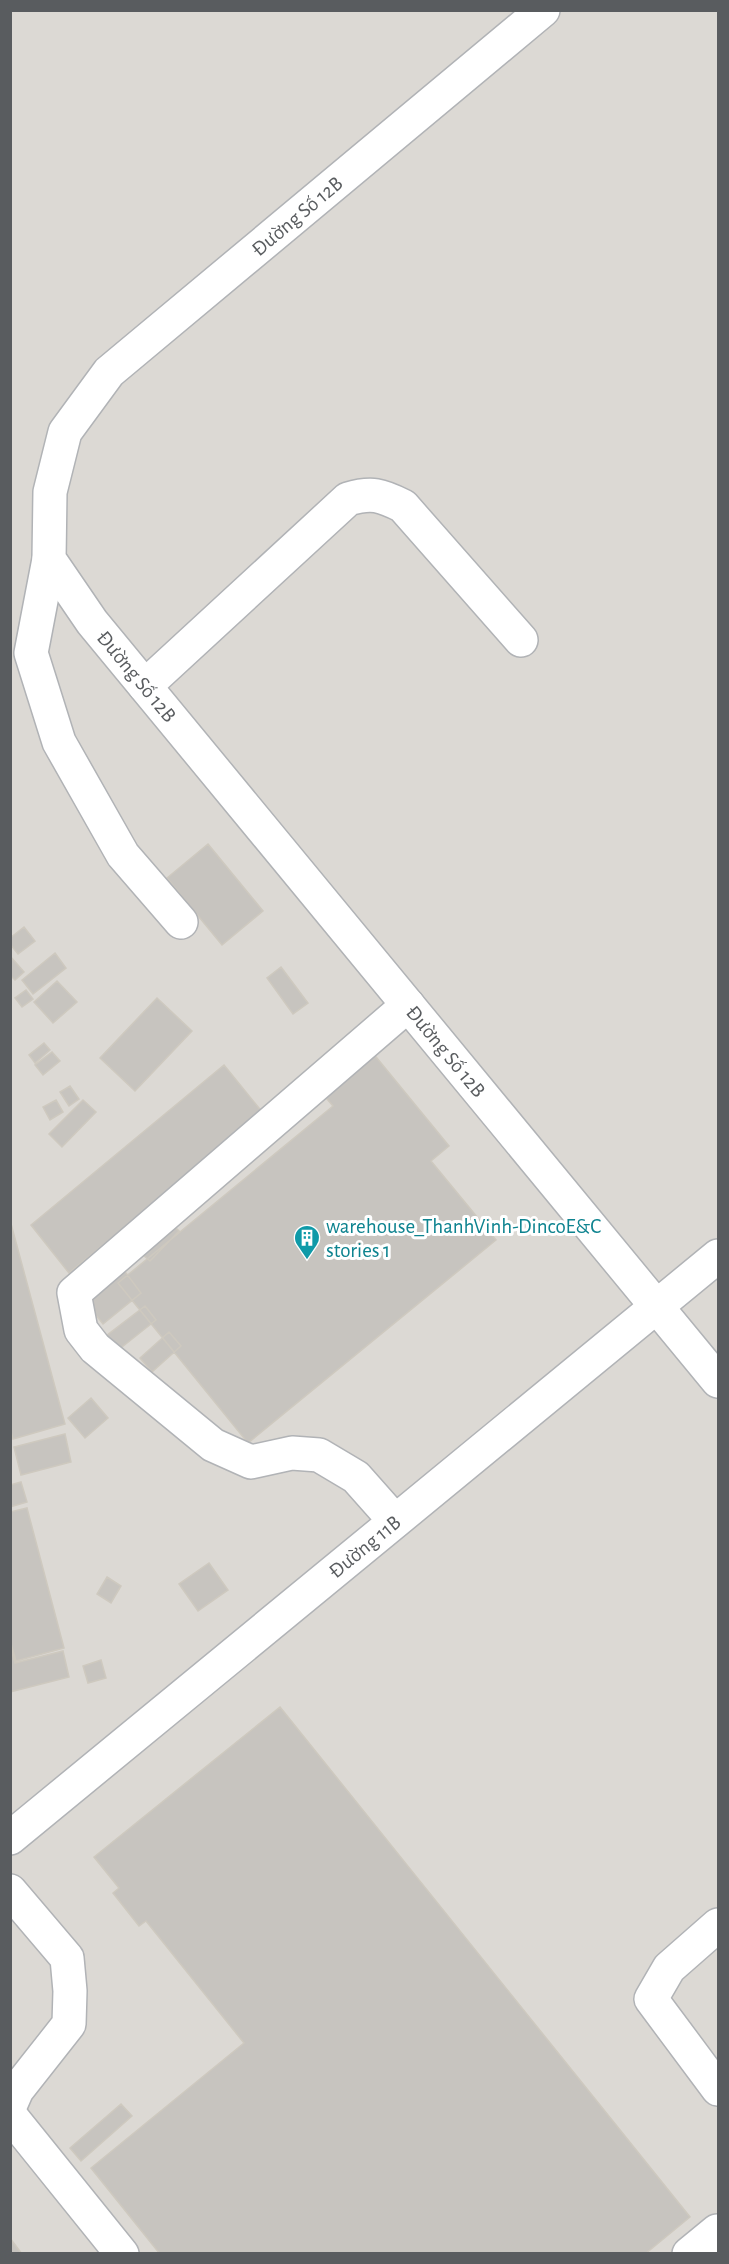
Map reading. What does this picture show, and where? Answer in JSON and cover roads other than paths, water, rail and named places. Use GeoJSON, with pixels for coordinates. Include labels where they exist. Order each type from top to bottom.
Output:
{"type":"FeatureCollection","features":[{"type":"Feature","properties":{"kind":"street","name":"Đường Số 12B"},"geometry":{"type":"LineString","coordinates":[[543,10],[109,372],[65,432],[50,492],[49,560],[92,622],[718,1381]]}},
{"type":"Feature","properties":{"kind":"street"},"geometry":{"type":"LineString","coordinates":[[145,686],[348,499],[363,495],[383,495],[403,506],[521,640]]}},
{"type":"Feature","properties":{"kind":"street"},"geometry":{"type":"LineString","coordinates":[[49,560],[31,653],[59,742],[123,855],[181,922]]}},
{"type":"Feature","properties":{"kind":"street"},"geometry":{"type":"LineString","coordinates":[[395,1521],[356,1477],[319,1455],[292,1453],[251,1461],[213,1445],[95,1348],[81,1330],[74,1293],[408,1005]]}},
{"type":"Feature","properties":{"kind":"street","name":"Đường 11B"},"geometry":{"type":"LineString","coordinates":[[10,1838],[718,1256]]}},
{"type":"Feature","properties":{"kind":"street"},"geometry":{"type":"LineString","coordinates":[[10,1891],[67,1958],[70,1991],[69,2024],[17,2090],[10,2106]]}},
{"type":"Feature","properties":{"kind":"street"},"geometry":{"type":"LineString","coordinates":[[718,1925],[669,1968],[651,1999],[718,2089]]}},
{"type":"Feature","properties":{"kind":"street"},"geometry":{"type":"LineString","coordinates":[[10,2115],[122,2253]]}},
{"type":"Feature","properties":{"kind":"street"},"geometry":{"type":"LineString","coordinates":[[689,2253],[717,2231]]}},
{"type":"Feature","properties":{"kind":"place","name":"warehouse_ThanhVinh-DincoE&C stories 1"},"geometry":{"type":"Point","coordinates":[307,1261]}}]}
